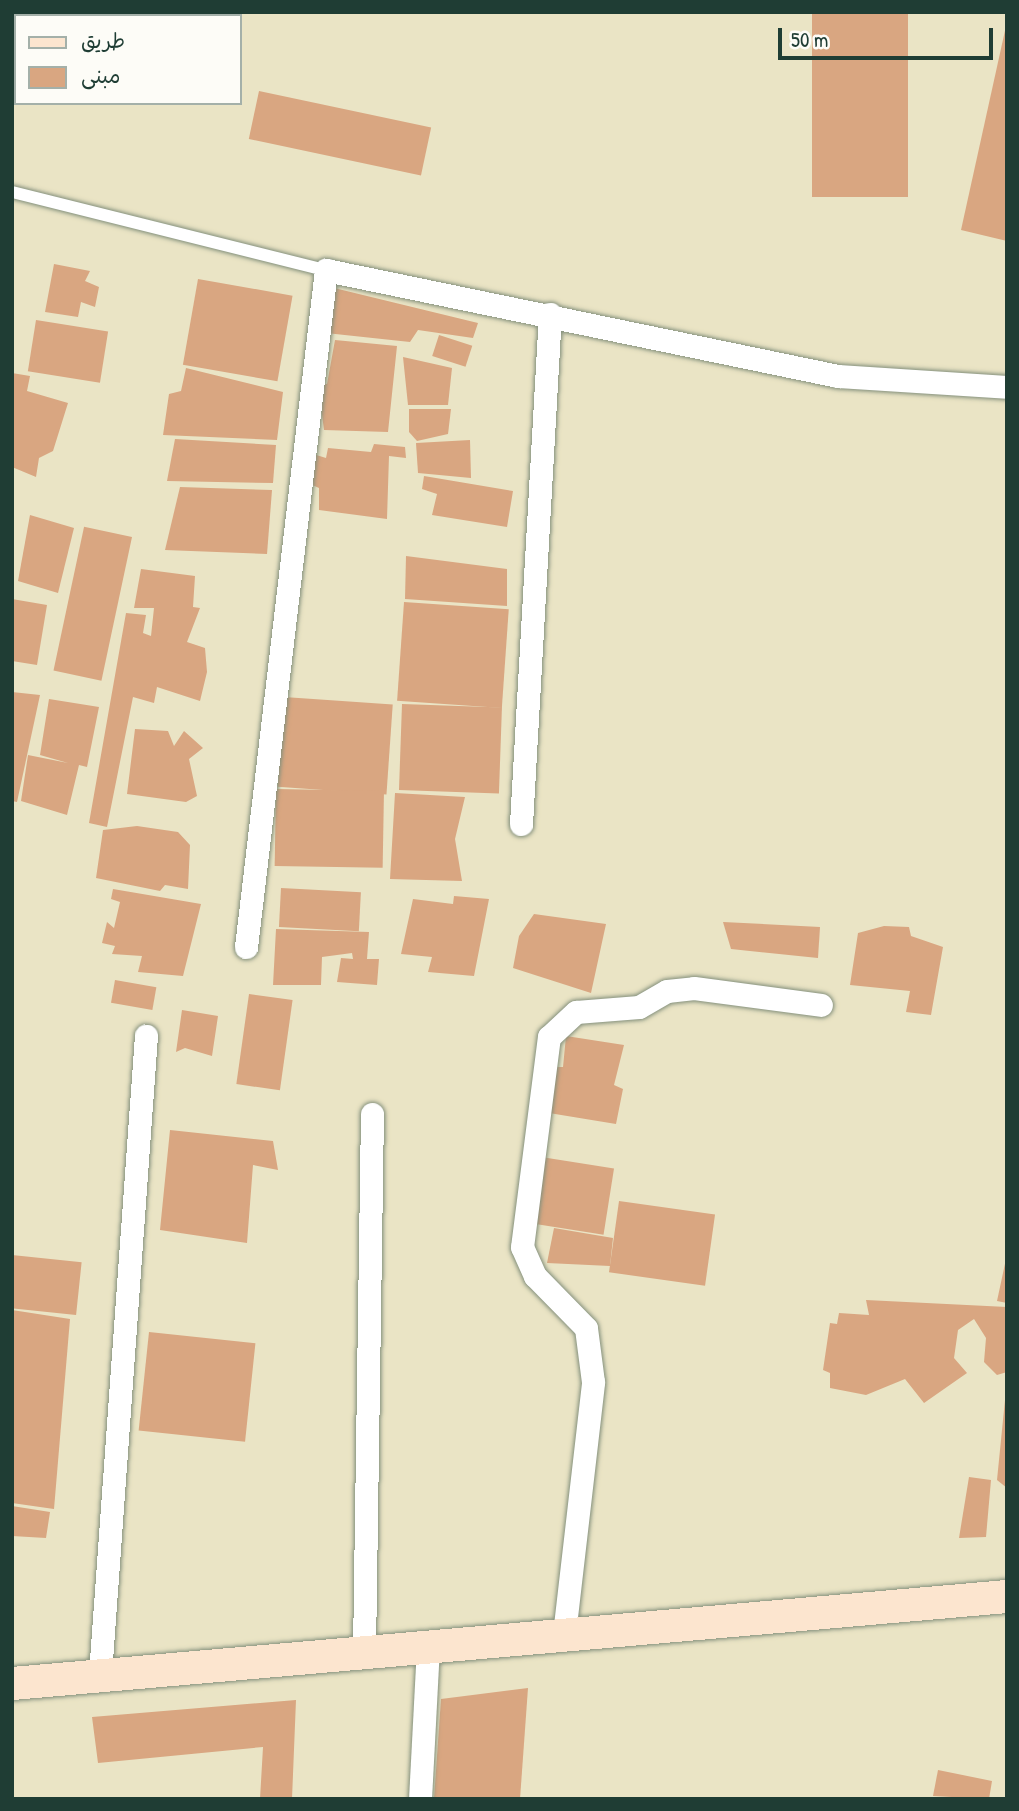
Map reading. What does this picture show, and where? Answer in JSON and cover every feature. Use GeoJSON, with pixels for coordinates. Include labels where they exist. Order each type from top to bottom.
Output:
{"type":"FeatureCollection","features":[{"type":"Feature","properties":{"kind":"main road"},"geometry":{"type":"LineString","coordinates":[[12,1683],[1007,1597]]}},
{"type":"Feature","properties":{"kind":"street"},"geometry":{"type":"LineString","coordinates":[[246,947],[326,270],[550,313],[684,348],[838,376],[1007,387]]}},
{"type":"Feature","properties":{"kind":"street"},"geometry":{"type":"LineString","coordinates":[[521,824],[550,313]]}},
{"type":"Feature","properties":{"kind":"street"},"geometry":{"type":"LineString","coordinates":[[564,1634],[593,1382],[586,1328],[535,1276],[522,1247],[549,1037],[576,1012],[639,1007],[667,991],[730,990],[821,1005]]}},
{"type":"Feature","properties":{"kind":"street"},"geometry":{"type":"LineString","coordinates":[[100,1674],[146,1036]]}},
{"type":"Feature","properties":{"kind":"street"},"geometry":{"type":"LineString","coordinates":[[364,1651],[372,1114]]}},
{"type":"Feature","properties":{"kind":"street"},"geometry":{"type":"LineString","coordinates":[[420,1799],[428,1646]]}},
{"type":"Feature","properties":{"kind":"lane"},"geometry":{"type":"LineString","coordinates":[[12,192],[326,270]]}},
{"type":"Feature","properties":{"kind":"building"},"geometry":{"type":"Polygon","coordinates":[[[812,12],[908,12],[908,197],[812,197],[812,12]]]}},
{"type":"Feature","properties":{"kind":"building"},"geometry":{"type":"Polygon","coordinates":[[[1007,26],[1007,241],[961,230],[1007,26]]]}},
{"type":"Feature","properties":{"kind":"building"},"geometry":{"type":"Polygon","coordinates":[[[259,91],[431,128],[421,176],[249,139],[259,91]]]}},
{"type":"Feature","properties":{"kind":"building"},"geometry":{"type":"Polygon","coordinates":[[[54,264],[90,271],[85,281],[99,287],[95,307],[81,302],[78,317],[45,312],[54,264]]]}},
{"type":"Feature","properties":{"kind":"building"},"geometry":{"type":"Polygon","coordinates":[[[198,279],[293,296],[277,381],[183,365],[198,279]]]}},
{"type":"Feature","properties":{"kind":"building"},"geometry":{"type":"Polygon","coordinates":[[[330,287],[478,323],[473,338],[418,330],[410,342],[326,333],[330,287]]]}},
{"type":"Feature","properties":{"kind":"building"},"geometry":{"type":"Polygon","coordinates":[[[36,320],[108,331],[100,383],[28,371],[36,320]]]}},
{"type":"Feature","properties":{"kind":"building"},"geometry":{"type":"Polygon","coordinates":[[[439,335],[472,346],[465,367],[432,356],[439,335]]]}},
{"type":"Feature","properties":{"kind":"building"},"geometry":{"type":"Polygon","coordinates":[[[335,340],[397,346],[388,432],[324,430],[318,384],[327,384],[335,340]]]}},
{"type":"Feature","properties":{"kind":"building"},"geometry":{"type":"Polygon","coordinates":[[[403,357],[452,368],[448,405],[408,405],[403,357]]]}},
{"type":"Feature","properties":{"kind":"building"},"geometry":{"type":"Polygon","coordinates":[[[186,368],[283,392],[277,440],[163,435],[169,394],[181,391],[186,368]]]}},
{"type":"Feature","properties":{"kind":"building"},"geometry":{"type":"Polygon","coordinates":[[[12,373],[30,376],[27,391],[68,403],[53,451],[39,458],[36,477],[12,467],[12,373]]]}},
{"type":"Feature","properties":{"kind":"building"},"geometry":{"type":"Polygon","coordinates":[[[409,409],[451,409],[448,434],[417,441],[409,432],[409,409]]]}},
{"type":"Feature","properties":{"kind":"building"},"geometry":{"type":"Polygon","coordinates":[[[175,439],[276,445],[273,483],[167,481],[175,439]]]}},
{"type":"Feature","properties":{"kind":"building"},"geometry":{"type":"Polygon","coordinates":[[[470,440],[471,478],[418,473],[416,443],[470,440]]]}},
{"type":"Feature","properties":{"kind":"building"},"geometry":{"type":"Polygon","coordinates":[[[374,444],[405,447],[406,458],[389,456],[387,519],[319,510],[319,488],[310,484],[313,454],[326,458],[328,448],[371,452],[374,444]]]}},
{"type":"Feature","properties":{"kind":"building"},"geometry":{"type":"Polygon","coordinates":[[[424,476],[513,491],[507,527],[432,515],[437,494],[422,489],[424,476]]]}},
{"type":"Feature","properties":{"kind":"building"},"geometry":{"type":"Polygon","coordinates":[[[180,487],[272,490],[267,554],[165,550],[180,487]]]}},
{"type":"Feature","properties":{"kind":"building"},"geometry":{"type":"Polygon","coordinates":[[[30,515],[74,528],[58,593],[18,581],[30,515]]]}},
{"type":"Feature","properties":{"kind":"building"},"geometry":{"type":"Polygon","coordinates":[[[84,527],[132,537],[101,681],[54,671],[84,527]]]}},
{"type":"Feature","properties":{"kind":"building"},"geometry":{"type":"Polygon","coordinates":[[[406,556],[507,569],[507,606],[405,599],[406,556]]]}},
{"type":"Feature","properties":{"kind":"building"},"geometry":{"type":"Polygon","coordinates":[[[141,569],[195,576],[193,607],[200,608],[187,642],[205,648],[207,672],[200,701],[157,687],[154,703],[133,697],[107,827],[89,823],[126,613],[146,615],[143,633],[151,636],[154,608],[134,608],[141,569]]]}},
{"type":"Feature","properties":{"kind":"building"},"geometry":{"type":"Polygon","coordinates":[[[12,599],[47,605],[37,665],[12,661],[12,599]]]}},
{"type":"Feature","properties":{"kind":"building"},"geometry":{"type":"Polygon","coordinates":[[[404,602],[509,609],[502,708],[397,701],[404,602]]]}},
{"type":"Feature","properties":{"kind":"building"},"geometry":{"type":"Polygon","coordinates":[[[12,692],[40,695],[17,802],[12,801],[12,692]]]}},
{"type":"Feature","properties":{"kind":"building"},"geometry":{"type":"Polygon","coordinates":[[[284,697],[393,705],[386,794],[278,787],[284,697]]]}},
{"type":"Feature","properties":{"kind":"building"},"geometry":{"type":"Polygon","coordinates":[[[49,699],[99,707],[87,767],[79,765],[67,815],[21,801],[28,755],[68,763],[40,755],[49,699]]]}},
{"type":"Feature","properties":{"kind":"building"},"geometry":{"type":"Polygon","coordinates":[[[402,704],[502,707],[499,793],[399,790],[402,704]]]}},
{"type":"Feature","properties":{"kind":"building"},"geometry":{"type":"Polygon","coordinates":[[[135,729],[168,731],[174,746],[184,731],[203,748],[189,759],[197,796],[186,802],[127,794],[135,729]]]}},
{"type":"Feature","properties":{"kind":"building"},"geometry":{"type":"Polygon","coordinates":[[[276,789],[384,791],[383,868],[275,866],[276,789]]]}},
{"type":"Feature","properties":{"kind":"building"},"geometry":{"type":"Polygon","coordinates":[[[395,793],[465,797],[455,839],[462,881],[390,879],[395,793]]]}},
{"type":"Feature","properties":{"kind":"building"},"geometry":{"type":"Polygon","coordinates":[[[137,826],[178,832],[190,845],[188,889],[165,885],[160,891],[96,878],[103,830],[137,826]]]}},
{"type":"Feature","properties":{"kind":"building"},"geometry":{"type":"Polygon","coordinates":[[[281,888],[361,892],[359,931],[279,927],[281,888]]]}},
{"type":"Feature","properties":{"kind":"building"},"geometry":{"type":"Polygon","coordinates":[[[113,889],[201,904],[183,976],[138,972],[142,956],[112,954],[115,946],[102,943],[107,922],[114,928],[120,902],[111,899],[113,889]]]}},
{"type":"Feature","properties":{"kind":"building"},"geometry":{"type":"Polygon","coordinates":[[[454,896],[489,899],[474,976],[428,972],[432,957],[401,954],[413,899],[453,904],[454,896]]]}},
{"type":"Feature","properties":{"kind":"building"},"geometry":{"type":"Polygon","coordinates":[[[534,914],[606,924],[591,993],[513,968],[519,936],[534,914]]]}},
{"type":"Feature","properties":{"kind":"building"},"geometry":{"type":"Polygon","coordinates":[[[723,922],[820,927],[818,958],[731,949],[723,922]]]}},
{"type":"Feature","properties":{"kind":"building"},"geometry":{"type":"Polygon","coordinates":[[[884,926],[909,927],[911,936],[943,947],[931,1015],[906,1012],[910,991],[850,985],[858,933],[884,926]]]}},
{"type":"Feature","properties":{"kind":"building"},"geometry":{"type":"Polygon","coordinates":[[[276,929],[369,932],[367,959],[379,959],[377,985],[337,982],[341,958],[353,959],[352,953],[322,957],[321,985],[273,985],[276,929]]]}},
{"type":"Feature","properties":{"kind":"building"},"geometry":{"type":"Polygon","coordinates":[[[115,980],[156,987],[152,1010],[111,1003],[115,980]]]}},
{"type":"Feature","properties":{"kind":"building"},"geometry":{"type":"Polygon","coordinates":[[[249,994],[293,1000],[280,1090],[236,1084],[249,994]]]}},
{"type":"Feature","properties":{"kind":"building"},"geometry":{"type":"Polygon","coordinates":[[[182,1010],[218,1016],[212,1056],[185,1048],[176,1052],[182,1010]]]}},
{"type":"Feature","properties":{"kind":"building"},"geometry":{"type":"Polygon","coordinates":[[[566,1036],[624,1045],[614,1085],[623,1089],[616,1124],[549,1113],[553,1067],[563,1067],[566,1036]]]}},
{"type":"Feature","properties":{"kind":"building"},"geometry":{"type":"Polygon","coordinates":[[[170,1130],[273,1141],[278,1170],[253,1165],[247,1243],[160,1230],[170,1130]]]}},
{"type":"Feature","properties":{"kind":"building"},"geometry":{"type":"Polygon","coordinates":[[[535,1156],[614,1169],[604,1235],[525,1222],[535,1156]]]}},
{"type":"Feature","properties":{"kind":"building"},"geometry":{"type":"Polygon","coordinates":[[[619,1201],[715,1214],[705,1286],[609,1272],[619,1201]]]}},
{"type":"Feature","properties":{"kind":"building"},"geometry":{"type":"Polygon","coordinates":[[[554,1228],[613,1238],[610,1266],[547,1263],[554,1228]]]}},
{"type":"Feature","properties":{"kind":"building"},"geometry":{"type":"Polygon","coordinates":[[[12,1255],[82,1262],[76,1315],[12,1308],[12,1255]]]}},
{"type":"Feature","properties":{"kind":"building"},"geometry":{"type":"Polygon","coordinates":[[[1007,1260],[1007,1303],[997,1301],[1007,1260]]]}},
{"type":"Feature","properties":{"kind":"building"},"geometry":{"type":"Polygon","coordinates":[[[866,1300],[1007,1307],[1007,1372],[997,1375],[984,1362],[986,1338],[974,1319],[958,1330],[954,1358],[967,1373],[924,1403],[905,1379],[866,1395],[830,1388],[830,1373],[823,1370],[830,1323],[837,1324],[839,1313],[869,1315],[866,1300]]]}},
{"type":"Feature","properties":{"kind":"building"},"geometry":{"type":"Polygon","coordinates":[[[12,1310],[70,1319],[54,1509],[12,1503],[12,1310]]]}},
{"type":"Feature","properties":{"kind":"building"},"geometry":{"type":"Polygon","coordinates":[[[149,1332],[255,1343],[245,1442],[139,1430],[149,1332]]]}},
{"type":"Feature","properties":{"kind":"building"},"geometry":{"type":"Polygon","coordinates":[[[1007,1400],[1007,1488],[997,1480],[1007,1400]]]}},
{"type":"Feature","properties":{"kind":"building"},"geometry":{"type":"Polygon","coordinates":[[[969,1477],[991,1480],[986,1537],[959,1538],[969,1477]]]}},
{"type":"Feature","properties":{"kind":"building"},"geometry":{"type":"Polygon","coordinates":[[[12,1506],[50,1512],[46,1538],[12,1536],[12,1506]]]}},
{"type":"Feature","properties":{"kind":"building"},"geometry":{"type":"Polygon","coordinates":[[[528,1688],[520,1799],[434,1799],[441,1699],[528,1688]]]}},
{"type":"Feature","properties":{"kind":"building"},"geometry":{"type":"Polygon","coordinates":[[[296,1700],[292,1799],[260,1799],[263,1747],[98,1763],[92,1717],[296,1700]]]}},
{"type":"Feature","properties":{"kind":"building"},"geometry":{"type":"Polygon","coordinates":[[[938,1770],[992,1781],[989,1799],[933,1796],[938,1770]]]}}]}
